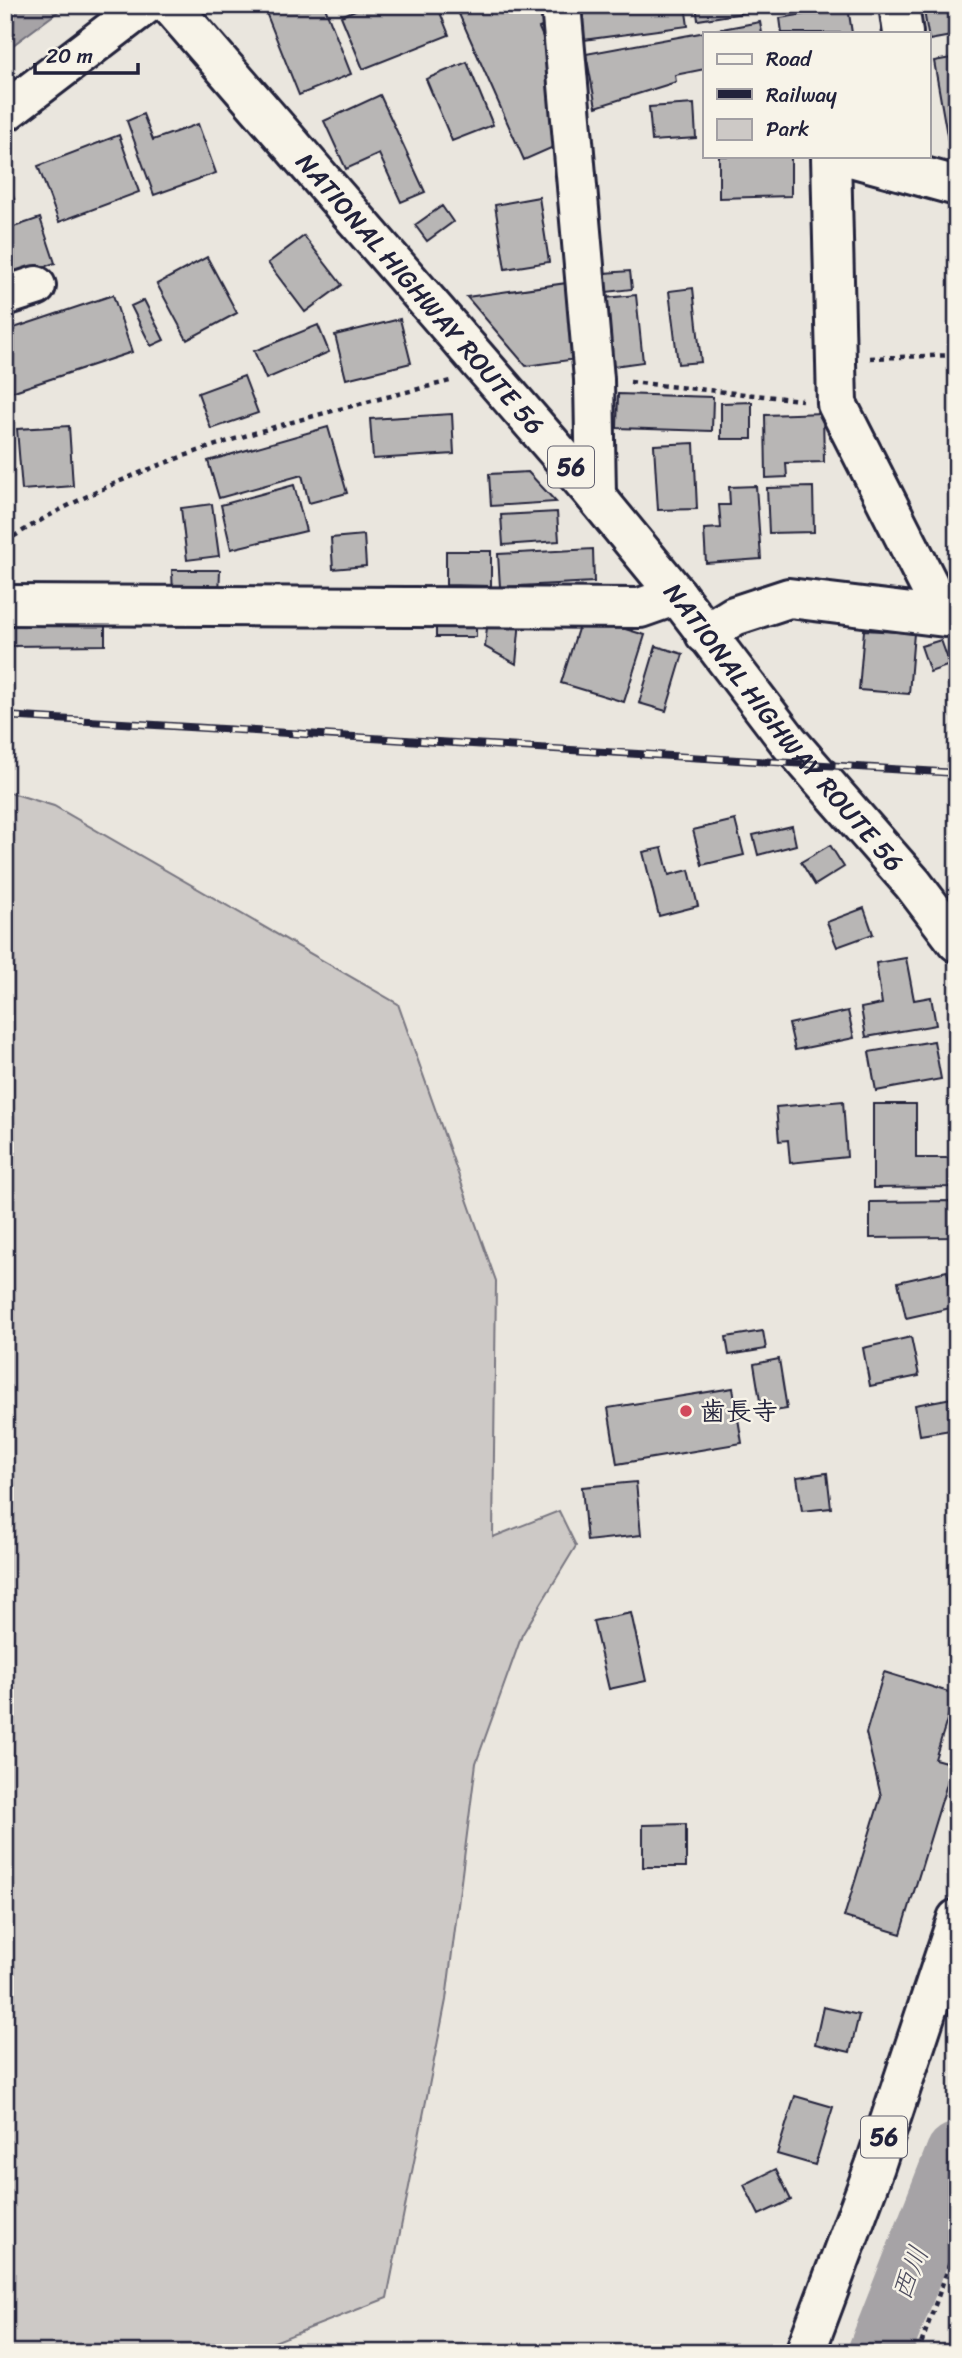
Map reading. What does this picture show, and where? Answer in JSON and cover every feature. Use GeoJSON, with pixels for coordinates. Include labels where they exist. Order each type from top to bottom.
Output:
{"type":"FeatureCollection","features":[{"type":"Feature","properties":{"kind":"main road"},"geometry":{"type":"LineString","coordinates":[[5,112],[145,5]]}},
{"type":"Feature","properties":{"kind":"main road","name":"NATIONAL HIGHWAY ROUTE 56"},"geometry":{"type":"LineString","coordinates":[[170,5],[596,496],[677,595],[789,742],[914,884],[957,942]]}},
{"type":"Feature","properties":{"kind":"main road"},"geometry":{"type":"LineString","coordinates":[[561,5],[594,379],[596,496]]}},
{"type":"Feature","properties":{"kind":"main road"},"geometry":{"type":"LineString","coordinates":[[899,5],[903,32]]}},
{"type":"Feature","properties":{"kind":"main road"},"geometry":{"type":"LineString","coordinates":[[831,158],[837,404],[951,610]]}},
{"type":"Feature","properties":{"kind":"main road"},"geometry":{"type":"LineString","coordinates":[[854,158],[957,186]]}},
{"type":"Feature","properties":{"kind":"main road"},"geometry":{"type":"LineString","coordinates":[[5,605],[640,608],[677,595]]}},
{"type":"Feature","properties":{"kind":"main road"},"geometry":{"type":"LineString","coordinates":[[705,634],[734,617],[789,598],[951,610]]}},
{"type":"Feature","properties":{"kind":"main road","name":"56"},"geometry":{"type":"LineString","coordinates":[[805,2353],[875,2166],[957,1919]]}},
{"type":"Feature","properties":{"kind":"path"},"geometry":{"type":"LineString","coordinates":[[836,360],[957,355]]}},
{"type":"Feature","properties":{"kind":"path"},"geometry":{"type":"LineString","coordinates":[[5,542],[128,476],[261,430],[489,371]]}},
{"type":"Feature","properties":{"kind":"path"},"geometry":{"type":"LineString","coordinates":[[594,379],[726,390],[837,404]]}},
{"type":"Feature","properties":{"kind":"path"},"geometry":{"type":"LineString","coordinates":[[918,2353],[957,2243]]}},
{"type":"Feature","properties":{"kind":"green space"},"geometry":{"type":"Polygon","coordinates":[[[5,791],[54,806],[398,1004],[496,1281],[493,1537],[559,1511],[576,1546],[522,1635],[476,1763],[446,2000],[387,2298],[246,2353],[5,2353],[5,791]]]}},
{"type":"Feature","properties":{"kind":"shaded area"},"geometry":{"type":"Polygon","coordinates":[[[5,5],[67,5],[5,51],[5,5]]]}},
{"type":"Feature","properties":{"kind":"building"},"geometry":{"type":"Polygon","coordinates":[[[263,5],[324,5],[351,74],[299,95],[263,5]]]}},
{"type":"Feature","properties":{"kind":"building"},"geometry":{"type":"Polygon","coordinates":[[[367,5],[437,5],[449,35],[363,69],[341,16],[367,5]]]}},
{"type":"Feature","properties":{"kind":"building"},"geometry":{"type":"Polygon","coordinates":[[[455,5],[543,5],[551,23],[539,28],[553,60],[550,101],[567,141],[524,160],[455,5]]]}},
{"type":"Feature","properties":{"kind":"building"},"geometry":{"type":"Polygon","coordinates":[[[579,5],[685,5],[688,26],[583,40],[579,5]]]}},
{"type":"Feature","properties":{"kind":"building"},"geometry":{"type":"Polygon","coordinates":[[[696,5],[755,5],[756,11],[698,20],[696,5]]]}},
{"type":"Feature","properties":{"kind":"building"},"geometry":{"type":"Polygon","coordinates":[[[923,5],[957,5],[957,35],[930,40],[930,32],[928,32],[923,5]]]}},
{"type":"Feature","properties":{"kind":"building"},"geometry":{"type":"Polygon","coordinates":[[[848,7],[852,32],[782,32],[780,18],[848,7]]]}},
{"type":"Feature","properties":{"kind":"building"},"geometry":{"type":"Polygon","coordinates":[[[760,22],[762,32],[706,32],[760,22]]]}},
{"type":"Feature","properties":{"kind":"building"},"geometry":{"type":"Polygon","coordinates":[[[703,32],[703,69],[675,75],[676,82],[596,107],[586,54],[703,32]]]}},
{"type":"Feature","properties":{"kind":"building"},"geometry":{"type":"Polygon","coordinates":[[[957,57],[957,139],[948,141],[934,61],[957,57]]]}},
{"type":"Feature","properties":{"kind":"building"},"geometry":{"type":"Polygon","coordinates":[[[467,62],[493,125],[452,141],[426,79],[467,62]]]}},
{"type":"Feature","properties":{"kind":"building"},"geometry":{"type":"Polygon","coordinates":[[[380,95],[425,192],[401,202],[379,154],[346,169],[324,121],[380,95]]]}},
{"type":"Feature","properties":{"kind":"building"},"geometry":{"type":"Polygon","coordinates":[[[694,104],[696,138],[652,141],[649,107],[694,104]]]}},
{"type":"Feature","properties":{"kind":"building"},"geometry":{"type":"Polygon","coordinates":[[[143,114],[153,140],[198,124],[216,173],[154,195],[127,121],[143,114]]]}},
{"type":"Feature","properties":{"kind":"building"},"geometry":{"type":"Polygon","coordinates":[[[119,135],[139,192],[59,222],[38,166],[119,135]]]}},
{"type":"Feature","properties":{"kind":"building"},"geometry":{"type":"Polygon","coordinates":[[[719,158],[791,158],[791,196],[719,198],[719,158]]]}},
{"type":"Feature","properties":{"kind":"building"},"geometry":{"type":"Polygon","coordinates":[[[5,174],[15,202],[5,206],[5,174]]]}},
{"type":"Feature","properties":{"kind":"building"},"geometry":{"type":"Polygon","coordinates":[[[539,197],[549,262],[505,269],[495,205],[539,197]]]}},
{"type":"Feature","properties":{"kind":"building"},"geometry":{"type":"Polygon","coordinates":[[[442,206],[453,222],[427,241],[415,225],[442,206]]]}},
{"type":"Feature","properties":{"kind":"building"},"geometry":{"type":"Polygon","coordinates":[[[40,218],[55,263],[7,279],[5,230],[40,218]]]}},
{"type":"Feature","properties":{"kind":"building"},"geometry":{"type":"Polygon","coordinates":[[[304,236],[342,285],[305,312],[268,263],[304,236]]]}},
{"type":"Feature","properties":{"kind":"building"},"geometry":{"type":"Polygon","coordinates":[[[207,257],[237,313],[187,340],[157,284],[207,257]]]}},
{"type":"Feature","properties":{"kind":"building"},"geometry":{"type":"Polygon","coordinates":[[[630,271],[632,289],[607,292],[604,273],[630,271]]]}},
{"type":"Feature","properties":{"kind":"building"},"geometry":{"type":"Polygon","coordinates":[[[574,282],[584,358],[526,366],[467,297],[574,282]]]}},
{"type":"Feature","properties":{"kind":"building"},"geometry":{"type":"Polygon","coordinates":[[[693,288],[701,362],[678,364],[669,291],[693,288]]]}},
{"type":"Feature","properties":{"kind":"building"},"geometry":{"type":"Polygon","coordinates":[[[113,295],[132,352],[5,394],[5,331],[113,295]]]}},
{"type":"Feature","properties":{"kind":"building"},"geometry":{"type":"Polygon","coordinates":[[[636,295],[643,362],[613,366],[605,298],[636,295]]]}},
{"type":"Feature","properties":{"kind":"building"},"geometry":{"type":"Polygon","coordinates":[[[144,300],[164,340],[151,346],[131,306],[144,300]]]}},
{"type":"Feature","properties":{"kind":"building"},"geometry":{"type":"Polygon","coordinates":[[[400,319],[411,363],[346,379],[335,335],[400,319]]]}},
{"type":"Feature","properties":{"kind":"building"},"geometry":{"type":"Polygon","coordinates":[[[318,325],[329,352],[266,379],[254,351],[318,325]]]}},
{"type":"Feature","properties":{"kind":"building"},"geometry":{"type":"Polygon","coordinates":[[[244,376],[258,413],[211,429],[198,393],[244,376]]]}},
{"type":"Feature","properties":{"kind":"building"},"geometry":{"type":"Polygon","coordinates":[[[618,394],[713,397],[712,431],[617,428],[618,394]]]}},
{"type":"Feature","properties":{"kind":"building"},"geometry":{"type":"Polygon","coordinates":[[[752,402],[752,439],[721,439],[721,403],[752,402]]]}},
{"type":"Feature","properties":{"kind":"building"},"geometry":{"type":"Polygon","coordinates":[[[823,413],[824,462],[786,463],[787,477],[766,478],[765,415],[823,413]]]}},
{"type":"Feature","properties":{"kind":"building"},"geometry":{"type":"Polygon","coordinates":[[[452,414],[454,454],[373,459],[370,419],[452,414]]]}},
{"type":"Feature","properties":{"kind":"building"},"geometry":{"type":"Polygon","coordinates":[[[69,426],[73,486],[22,490],[17,429],[69,426]]]}},
{"type":"Feature","properties":{"kind":"building"},"geometry":{"type":"Polygon","coordinates":[[[328,427],[347,493],[309,503],[302,475],[219,498],[208,461],[328,427]]]}},
{"type":"Feature","properties":{"kind":"building"},"geometry":{"type":"Polygon","coordinates":[[[694,443],[697,509],[658,510],[654,445],[694,443]]]}},
{"type":"Feature","properties":{"kind":"building"},"geometry":{"type":"Polygon","coordinates":[[[957,464],[957,485],[949,468],[957,464]]]}},
{"type":"Feature","properties":{"kind":"building"},"geometry":{"type":"Polygon","coordinates":[[[528,472],[556,502],[491,506],[489,474],[528,472]]]}},
{"type":"Feature","properties":{"kind":"building"},"geometry":{"type":"Polygon","coordinates":[[[294,485],[306,531],[231,549],[221,505],[294,485]]]}},
{"type":"Feature","properties":{"kind":"building"},"geometry":{"type":"Polygon","coordinates":[[[756,486],[761,559],[706,563],[704,529],[721,528],[719,505],[730,505],[729,487],[756,486]]]}},
{"type":"Feature","properties":{"kind":"building"},"geometry":{"type":"Polygon","coordinates":[[[813,487],[814,532],[769,533],[767,488],[813,487]]]}},
{"type":"Feature","properties":{"kind":"building"},"geometry":{"type":"Polygon","coordinates":[[[212,504],[219,556],[187,560],[181,508],[212,504]]]}},
{"type":"Feature","properties":{"kind":"building"},"geometry":{"type":"Polygon","coordinates":[[[557,512],[559,541],[503,545],[501,515],[557,512]]]}},
{"type":"Feature","properties":{"kind":"building"},"geometry":{"type":"Polygon","coordinates":[[[364,535],[366,566],[333,569],[331,538],[364,535]]]}},
{"type":"Feature","properties":{"kind":"building"},"geometry":{"type":"Polygon","coordinates":[[[593,549],[594,582],[500,587],[498,554],[593,549]]]}},
{"type":"Feature","properties":{"kind":"building"},"geometry":{"type":"Polygon","coordinates":[[[446,551],[491,551],[491,586],[446,585],[446,551]]]}},
{"type":"Feature","properties":{"kind":"building"},"geometry":{"type":"Polygon","coordinates":[[[172,570],[220,570],[219,594],[173,595],[172,570]]]}},
{"type":"Feature","properties":{"kind":"building"},"geometry":{"type":"Polygon","coordinates":[[[436,616],[476,617],[476,637],[436,637],[436,616]]]}},
{"type":"Feature","properties":{"kind":"building"},"geometry":{"type":"Polygon","coordinates":[[[582,616],[645,635],[624,702],[561,683],[582,616]]]}},
{"type":"Feature","properties":{"kind":"building"},"geometry":{"type":"Polygon","coordinates":[[[488,617],[520,620],[516,664],[485,647],[488,617]]]}},
{"type":"Feature","properties":{"kind":"building"},"geometry":{"type":"Polygon","coordinates":[[[105,621],[105,645],[9,646],[9,622],[105,621]]]}},
{"type":"Feature","properties":{"kind":"building"},"geometry":{"type":"Polygon","coordinates":[[[864,630],[914,633],[909,694],[859,690],[864,630]]]}},
{"type":"Feature","properties":{"kind":"building"},"geometry":{"type":"Polygon","coordinates":[[[941,640],[950,665],[930,672],[921,646],[941,640]]]}},
{"type":"Feature","properties":{"kind":"building"},"geometry":{"type":"Polygon","coordinates":[[[656,646],[683,654],[666,711],[639,703],[656,646]]]}},
{"type":"Feature","properties":{"kind":"building"},"geometry":{"type":"Polygon","coordinates":[[[735,820],[744,855],[702,865],[693,830],[735,820]]]}},
{"type":"Feature","properties":{"kind":"building"},"geometry":{"type":"Polygon","coordinates":[[[792,826],[796,845],[758,855],[753,835],[792,826]]]}},
{"type":"Feature","properties":{"kind":"building"},"geometry":{"type":"Polygon","coordinates":[[[830,845],[844,867],[815,885],[801,862],[830,845]]]}},
{"type":"Feature","properties":{"kind":"building"},"geometry":{"type":"Polygon","coordinates":[[[662,848],[669,875],[689,870],[698,906],[659,916],[643,852],[662,848]]]}},
{"type":"Feature","properties":{"kind":"building"},"geometry":{"type":"Polygon","coordinates":[[[864,908],[873,934],[837,947],[827,922],[864,908]]]}},
{"type":"Feature","properties":{"kind":"building"},"geometry":{"type":"Polygon","coordinates":[[[906,958],[914,1000],[931,997],[936,1025],[866,1037],[861,1008],[882,1004],[876,963],[906,958]]]}},
{"type":"Feature","properties":{"kind":"building"},"geometry":{"type":"Polygon","coordinates":[[[848,1011],[854,1038],[795,1050],[789,1024],[848,1011]]]}},
{"type":"Feature","properties":{"kind":"building"},"geometry":{"type":"Polygon","coordinates":[[[934,1041],[941,1079],[876,1091],[869,1052],[934,1041]]]}},
{"type":"Feature","properties":{"kind":"building"},"geometry":{"type":"Polygon","coordinates":[[[957,1071],[957,1117],[951,1072],[957,1071]]]}},
{"type":"Feature","properties":{"kind":"building"},"geometry":{"type":"Polygon","coordinates":[[[843,1101],[847,1157],[790,1163],[788,1140],[779,1141],[776,1107],[843,1101]]]}},
{"type":"Feature","properties":{"kind":"building"},"geometry":{"type":"Polygon","coordinates":[[[873,1104],[916,1104],[916,1158],[956,1158],[956,1187],[873,1188],[873,1104]]]}},
{"type":"Feature","properties":{"kind":"building"},"geometry":{"type":"Polygon","coordinates":[[[954,1201],[953,1237],[870,1238],[870,1202],[954,1201]]]}},
{"type":"Feature","properties":{"kind":"building"},"geometry":{"type":"Polygon","coordinates":[[[947,1271],[955,1307],[906,1318],[898,1282],[947,1271]]]}},
{"type":"Feature","properties":{"kind":"building"},"geometry":{"type":"Polygon","coordinates":[[[763,1331],[766,1349],[729,1355],[726,1337],[763,1331]]]}},
{"type":"Feature","properties":{"kind":"building"},"geometry":{"type":"Polygon","coordinates":[[[911,1337],[919,1376],[870,1386],[863,1348],[911,1337]]]}},
{"type":"Feature","properties":{"kind":"building"},"geometry":{"type":"Polygon","coordinates":[[[779,1359],[787,1409],[762,1413],[754,1364],[779,1359]]]}},
{"type":"Feature","properties":{"kind":"building"},"geometry":{"type":"Polygon","coordinates":[[[733,1388],[742,1443],[617,1464],[608,1408],[733,1388]]]}},
{"type":"Feature","properties":{"kind":"building"},"geometry":{"type":"Polygon","coordinates":[[[957,1397],[957,1429],[920,1435],[915,1405],[957,1397]]]}},
{"type":"Feature","properties":{"kind":"building"},"geometry":{"type":"Polygon","coordinates":[[[827,1473],[831,1508],[802,1511],[797,1477],[827,1473]]]}},
{"type":"Feature","properties":{"kind":"building"},"geometry":{"type":"Polygon","coordinates":[[[636,1482],[641,1535],[587,1541],[582,1487],[636,1482]]]}},
{"type":"Feature","properties":{"kind":"building"},"geometry":{"type":"Polygon","coordinates":[[[631,1613],[646,1681],[609,1689],[593,1621],[631,1613]]]}},
{"type":"Feature","properties":{"kind":"building"},"geometry":{"type":"Polygon","coordinates":[[[884,1672],[955,1694],[935,1759],[953,1764],[901,1934],[844,1917],[881,1796],[866,1733],[884,1672]]]}},
{"type":"Feature","properties":{"kind":"building"},"geometry":{"type":"Polygon","coordinates":[[[686,1824],[686,1867],[643,1867],[643,1825],[686,1824]]]}},
{"type":"Feature","properties":{"kind":"building"},"geometry":{"type":"Polygon","coordinates":[[[823,2007],[859,2015],[850,2052],[815,2044],[823,2007]]]}},
{"type":"Feature","properties":{"kind":"building"},"geometry":{"type":"Polygon","coordinates":[[[795,2096],[833,2107],[815,2165],[777,2154],[795,2096]]]}},
{"type":"Feature","properties":{"kind":"building"},"geometry":{"type":"Polygon","coordinates":[[[776,2169],[791,2200],[759,2215],[744,2185],[776,2169]]]}},
{"type":"Feature","properties":{"kind":"waterway","name":"西川"},"geometry":{"type":"LineString","coordinates":[[879,2353],[957,2154]]}},
{"type":"Feature","properties":{"kind":"railway"},"geometry":{"type":"LineString","coordinates":[[5,716],[957,773]]}},
{"type":"Feature","properties":{"kind":"place","name":"歯長寺"},"geometry":{"type":"Point","coordinates":[686,1411]}}]}
